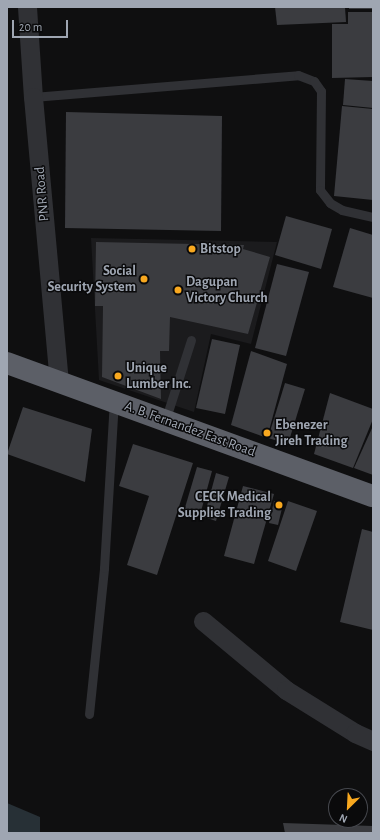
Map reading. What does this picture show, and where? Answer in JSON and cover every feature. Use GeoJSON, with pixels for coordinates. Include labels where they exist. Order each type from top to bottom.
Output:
{"type":"FeatureCollection","features":[{"type":"Feature","properties":{"kind":"highway","name":"A. B. Fernandez East Road"},"geometry":{"type":"LineString","coordinates":[[7,363],[373,496]]}},
{"type":"Feature","properties":{"kind":"street","name":"PNR Road"},"geometry":{"type":"LineString","coordinates":[[27,7],[33,97],[60,382]]}},
{"type":"Feature","properties":{"kind":"street"},"geometry":{"type":"LineString","coordinates":[[203,621],[286,690],[355,733],[373,741]]}},
{"type":"Feature","properties":{"kind":"lane"},"geometry":{"type":"LineString","coordinates":[[33,97],[298,75],[314,80],[321,91],[320,190],[330,203],[342,210],[373,217]]}},
{"type":"Feature","properties":{"kind":"lane"},"geometry":{"type":"LineString","coordinates":[[165,421],[191,340]]}},
{"type":"Feature","properties":{"kind":"lane"},"geometry":{"type":"LineString","coordinates":[[88,714],[104,568],[114,402]]}},
{"type":"Feature","properties":{"kind":"shaded area"},"geometry":{"type":"Polygon","coordinates":[[[91,238],[277,242],[251,344],[211,334],[194,412],[99,380],[91,238]]]}},
{"type":"Feature","properties":{"kind":"shaded area"},"geometry":{"type":"Polygon","coordinates":[[[7,803],[40,817],[40,833],[7,833],[7,803]]]}},
{"type":"Feature","properties":{"kind":"building"},"geometry":{"type":"Polygon","coordinates":[[[275,7],[345,7],[346,22],[277,25],[275,7]]]}},
{"type":"Feature","properties":{"kind":"building"},"geometry":{"type":"Polygon","coordinates":[[[349,7],[373,7],[373,9],[349,9],[349,7]]]}},
{"type":"Feature","properties":{"kind":"building"},"geometry":{"type":"Polygon","coordinates":[[[348,12],[373,12],[373,77],[332,78],[332,24],[348,24],[348,12]]]}},
{"type":"Feature","properties":{"kind":"building"},"geometry":{"type":"Polygon","coordinates":[[[345,79],[373,81],[373,108],[343,105],[345,79]]]}},
{"type":"Feature","properties":{"kind":"building"},"geometry":{"type":"Polygon","coordinates":[[[342,106],[373,109],[373,200],[334,196],[342,106]]]}},
{"type":"Feature","properties":{"kind":"building"},"geometry":{"type":"Polygon","coordinates":[[[66,112],[222,116],[221,231],[65,228],[66,112]]]}},
{"type":"Feature","properties":{"kind":"building"},"geometry":{"type":"Polygon","coordinates":[[[286,216],[332,229],[321,269],[275,255],[286,216]]]}},
{"type":"Feature","properties":{"kind":"building"},"geometry":{"type":"Polygon","coordinates":[[[350,228],[373,235],[373,298],[333,287],[350,228]]]}},
{"type":"Feature","properties":{"kind":"building"},"geometry":{"type":"Polygon","coordinates":[[[96,242],[244,245],[243,249],[270,257],[248,334],[170,317],[169,351],[160,351],[161,399],[102,377],[103,306],[95,306],[96,242]]]}},
{"type":"Feature","properties":{"kind":"building"},"geometry":{"type":"Polygon","coordinates":[[[277,264],[309,272],[286,356],[255,348],[277,264]]]}},
{"type":"Feature","properties":{"kind":"building"},"geometry":{"type":"Polygon","coordinates":[[[212,339],[240,345],[225,414],[196,408],[212,339]]]}},
{"type":"Feature","properties":{"kind":"building"},"geometry":{"type":"Polygon","coordinates":[[[251,351],[287,364],[267,438],[231,425],[251,351]]]}},
{"type":"Feature","properties":{"kind":"building"},"geometry":{"type":"Polygon","coordinates":[[[285,383],[305,389],[288,444],[268,438],[285,383]]]}},
{"type":"Feature","properties":{"kind":"building"},"geometry":{"type":"Polygon","coordinates":[[[330,393],[373,409],[373,419],[353,468],[314,454],[330,393]]]}},
{"type":"Feature","properties":{"kind":"building"},"geometry":{"type":"Polygon","coordinates":[[[23,407],[92,429],[85,482],[7,454],[23,407]]]}},
{"type":"Feature","properties":{"kind":"building"},"geometry":{"type":"Polygon","coordinates":[[[373,426],[373,475],[354,468],[373,426]]]}},
{"type":"Feature","properties":{"kind":"building"},"geometry":{"type":"Polygon","coordinates":[[[133,444],[193,463],[157,575],[127,565],[149,496],[119,486],[133,444]]]}},
{"type":"Feature","properties":{"kind":"building"},"geometry":{"type":"Polygon","coordinates":[[[197,467],[212,471],[200,515],[184,511],[197,467]]]}},
{"type":"Feature","properties":{"kind":"building"},"geometry":{"type":"Polygon","coordinates":[[[216,473],[229,477],[216,521],[204,517],[216,473]]]}},
{"type":"Feature","properties":{"kind":"building"},"geometry":{"type":"Polygon","coordinates":[[[243,486],[274,494],[254,564],[224,556],[243,486]]]}},
{"type":"Feature","properties":{"kind":"building"},"geometry":{"type":"Polygon","coordinates":[[[274,501],[283,504],[278,525],[269,523],[274,501]]]}},
{"type":"Feature","properties":{"kind":"building"},"geometry":{"type":"Polygon","coordinates":[[[288,501],[317,511],[296,571],[268,561],[288,501]]]}},
{"type":"Feature","properties":{"kind":"building"},"geometry":{"type":"Polygon","coordinates":[[[362,529],[373,532],[373,630],[340,622],[362,529]]]}},
{"type":"Feature","properties":{"kind":"building"},"geometry":{"type":"Polygon","coordinates":[[[283,823],[328,824],[328,828],[368,828],[368,826],[373,826],[373,833],[285,833],[283,823]]]}},
{"type":"Feature","properties":{"kind":"place","name":"Bitstop"},"geometry":{"type":"Point","coordinates":[192,249]}},
{"type":"Feature","properties":{"kind":"place","name":"Social Security System"},"geometry":{"type":"Point","coordinates":[144,279]}},
{"type":"Feature","properties":{"kind":"place","name":"Dagupan Victory Church"},"geometry":{"type":"Point","coordinates":[178,290]}},
{"type":"Feature","properties":{"kind":"place","name":"Unique Lumber Inc."},"geometry":{"type":"Point","coordinates":[118,376]}},
{"type":"Feature","properties":{"kind":"place","name":"Ebenezer Jireh Trading"},"geometry":{"type":"Point","coordinates":[267,433]}},
{"type":"Feature","properties":{"kind":"place","name":"CECK Medical Supplies Trading"},"geometry":{"type":"Point","coordinates":[279,505]}}]}
